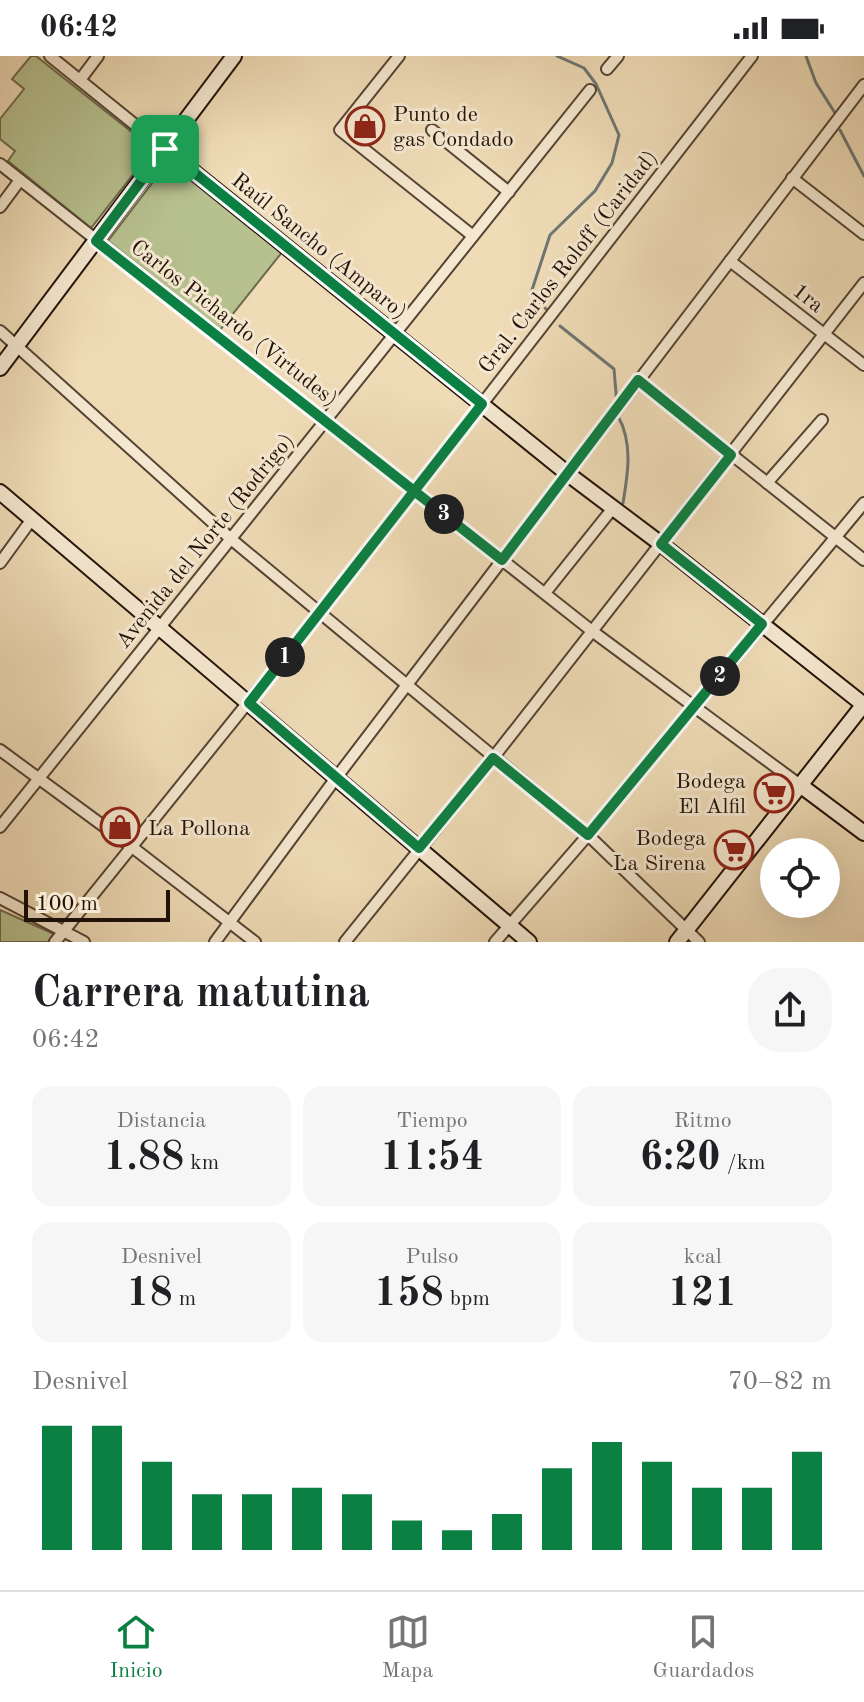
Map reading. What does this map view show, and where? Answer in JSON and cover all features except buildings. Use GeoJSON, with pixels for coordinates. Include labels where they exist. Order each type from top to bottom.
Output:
{"type":"FeatureCollection","features":[{"type":"Feature","properties":{"kind":"street","name":"Raúl Sancho (Amparo)"},"geometry":{"type":"LineString","coordinates":[[50,56],[568,474],[864,705]]}},
{"type":"Feature","properties":{"kind":"street"},"geometry":{"type":"LineString","coordinates":[[80,80],[98,56]]}},
{"type":"Feature","properties":{"kind":"street"},"geometry":{"type":"LineString","coordinates":[[0,368],[234,56]]}},
{"type":"Feature","properties":{"kind":"street"},"geometry":{"type":"LineString","coordinates":[[399,56],[340,130],[473,236]]}},
{"type":"Feature","properties":{"kind":"street"},"geometry":{"type":"LineString","coordinates":[[607,69],[618,56]]}},
{"type":"Feature","properties":{"kind":"street","name":"Gral. Carlos Roloff (Caridad)"},"geometry":{"type":"LineString","coordinates":[[55,942],[320,613],[752,56]]}},
{"type":"Feature","properties":{"kind":"street"},"geometry":{"type":"LineString","coordinates":[[215,942],[336,778],[864,85]]}},
{"type":"Feature","properties":{"kind":"street","name":"Avenida del Norte (Rodrigo)"},"geometry":{"type":"LineString","coordinates":[[0,827],[590,90]]}},
{"type":"Feature","properties":{"kind":"street"},"geometry":{"type":"LineString","coordinates":[[432,130],[509,192]]}},
{"type":"Feature","properties":{"kind":"street","name":"Carlos Pichardo (Virtudes)"},"geometry":{"type":"LineString","coordinates":[[0,164],[592,631],[864,833]]}},
{"type":"Feature","properties":{"kind":"street"},"geometry":{"type":"LineString","coordinates":[[792,178],[864,234]]}},
{"type":"Feature","properties":{"kind":"street"},"geometry":{"type":"LineString","coordinates":[[0,207],[20,180]]}},
{"type":"Feature","properties":{"kind":"street","name":"1ra"},"geometry":{"type":"LineString","coordinates":[[730,261],[864,365]]}},
{"type":"Feature","properties":{"kind":"street"},"geometry":{"type":"LineString","coordinates":[[345,942],[493,758],[864,283]]}},
{"type":"Feature","properties":{"kind":"street"},"geometry":{"type":"LineString","coordinates":[[0,331],[231,539],[588,835],[682,936],[699,942]]}},
{"type":"Feature","properties":{"kind":"street"},"geometry":{"type":"LineString","coordinates":[[638,380],[864,560]]}},
{"type":"Feature","properties":{"kind":"street"},"geometry":{"type":"LineString","coordinates":[[767,483],[822,420]]}},
{"type":"Feature","properties":{"kind":"street"},"geometry":{"type":"LineString","coordinates":[[0,492],[529,942]]}},
{"type":"Feature","properties":{"kind":"street"},"geometry":{"type":"LineString","coordinates":[[495,942],[864,503]]}},
{"type":"Feature","properties":{"kind":"street"},"geometry":{"type":"LineString","coordinates":[[545,593],[613,508]]}},
{"type":"Feature","properties":{"kind":"street"},"geometry":{"type":"LineString","coordinates":[[0,563],[32,519]]}},
{"type":"Feature","properties":{"kind":"street"},"geometry":{"type":"LineString","coordinates":[[682,936],[864,705]]}},
{"type":"Feature","properties":{"kind":"street"},"geometry":{"type":"LineString","coordinates":[[0,750],[255,942]]}},
{"type":"Feature","properties":{"kind":"street"},"geometry":{"type":"LineString","coordinates":[[0,898],[84,942]]}},
{"type":"Feature","properties":{"kind":"green space"},"geometry":{"type":"Polygon","coordinates":[[[31,56],[36,56],[153,149],[91,228],[8,161],[15,151],[0,139],[0,119],[24,89],[12,79],[31,56]]]}},
{"type":"Feature","properties":{"kind":"green space"},"geometry":{"type":"Polygon","coordinates":[[[169,161],[283,251],[220,330],[108,241],[169,161]]]}},
{"type":"Feature","properties":{"kind":"green space"},"geometry":{"type":"Polygon","coordinates":[[[0,910],[54,934],[48,942],[0,942],[0,910]]]}},
{"type":"Feature","properties":{"kind":"waterway"},"geometry":{"type":"LineString","coordinates":[[546,309],[531,293],[550,235],[595,191],[612,163],[619,135],[596,84],[584,68],[557,56]]}},
{"type":"Feature","properties":{"kind":"waterway"},"geometry":{"type":"LineString","coordinates":[[806,56],[816,83],[835,113]]}},
{"type":"Feature","properties":{"kind":"waterway"},"geometry":{"type":"LineString","coordinates":[[840,130],[864,176]]}},
{"type":"Feature","properties":{"kind":"waterway"},"geometry":{"type":"LineString","coordinates":[[560,326],[614,369],[617,405]]}},
{"type":"Feature","properties":{"kind":"waterway"},"geometry":{"type":"LineString","coordinates":[[618,416],[627,447],[628,469],[623,503]]}},
{"type":"Feature","properties":{"kind":"place","name":"Punto de gas Condado"},"geometry":{"type":"Point","coordinates":[365,126]}},
{"type":"Feature","properties":{"kind":"place","name":"Bodega El Alfil"},"geometry":{"type":"Point","coordinates":[774,793]}},
{"type":"Feature","properties":{"kind":"place","name":"La Pollona"},"geometry":{"type":"Point","coordinates":[120,827]}},
{"type":"Feature","properties":{"kind":"place","name":"Bodega La Sirena"},"geometry":{"type":"Point","coordinates":[734,850]}},
{"type":"Feature","properties":{"kind":"route"},"geometry":{"type":"LineString","coordinates":[[165,149],[96,241],[326,420],[415,492],[502,560],[638,380],[731,455],[661,544],[762,624],[588,835],[493,758],[419,848],[249,703],[415,492],[482,404],[165,149]]}}]}
